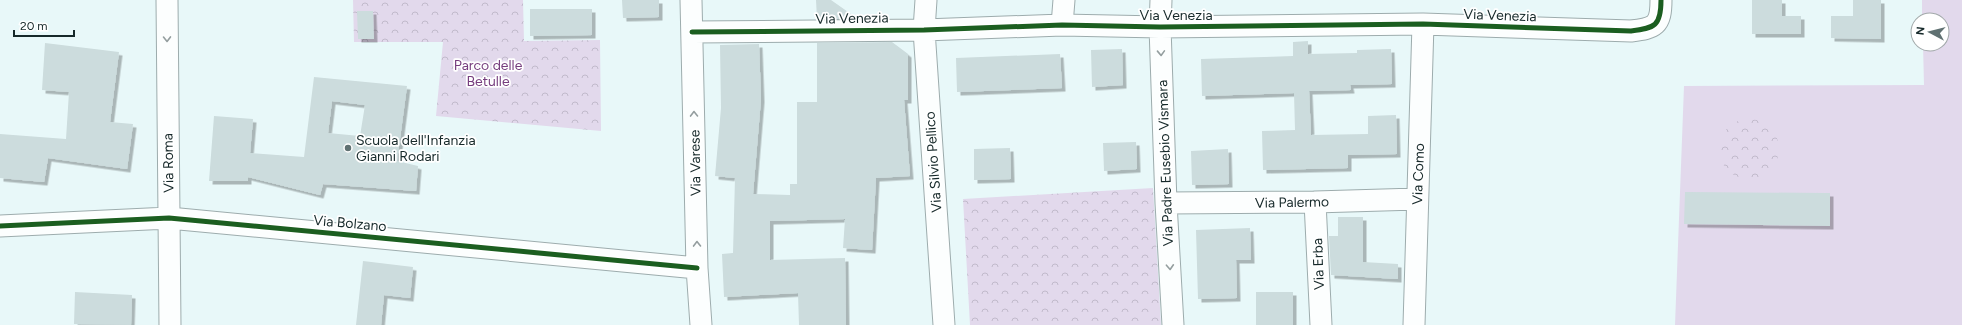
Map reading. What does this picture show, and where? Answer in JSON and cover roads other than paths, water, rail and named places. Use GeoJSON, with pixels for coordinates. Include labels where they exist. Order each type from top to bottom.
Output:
{"type":"FeatureCollection","features":[{"type":"Feature","properties":{"kind":"street","name":"Via Roma"},"geometry":{"type":"LineString","coordinates":[[167,0],[170,325]]}},
{"type":"Feature","properties":{"kind":"street","name":"Via Varese"},"geometry":{"type":"LineString","coordinates":[[691,0],[697,268],[701,325]]}},
{"type":"Feature","properties":{"kind":"street","name":"Via Silvio Pellico"},"geometry":{"type":"LineString","coordinates":[[926,0],[924,30],[944,325]]}},
{"type":"Feature","properties":{"kind":"street"},"geometry":{"type":"LineString","coordinates":[[1062,25],[1064,0]]}},
{"type":"Feature","properties":{"kind":"street","name":"Via Padre Eusebio Vismara"},"geometry":{"type":"LineString","coordinates":[[1161,0],[1160,28],[1166,203],[1174,325]]}},
{"type":"Feature","properties":{"kind":"street","name":"Via Venezia"},"geometry":{"type":"LineString","coordinates":[[692,32],[924,30],[1062,25],[1160,28],[1423,24],[1631,31],[1652,28],[1658,22],[1661,14],[1661,0]]}},
{"type":"Feature","properties":{"kind":"street","name":"Via Como"},"geometry":{"type":"LineString","coordinates":[[1414,325],[1423,24]]}},
{"type":"Feature","properties":{"kind":"street","name":"Via Palermo"},"geometry":{"type":"LineString","coordinates":[[1166,203],[1316,202],[1417,198]]}},
{"type":"Feature","properties":{"kind":"street","name":"Via Erba"},"geometry":{"type":"LineString","coordinates":[[1316,202],[1321,325]]}},
{"type":"Feature","properties":{"kind":"street","name":"Via Bolzano"},"geometry":{"type":"LineString","coordinates":[[0,226],[169,218],[697,268]]}},
{"type":"Feature","properties":{"kind":"place","name":"Scuola dell'Infanzia Gianni Rodari"},"geometry":{"type":"Point","coordinates":[348,148]}},
{"type":"Feature","properties":{"kind":"park label","name":"Parco delle Betulle"},"geometry":{"type":"Point","coordinates":[488,74]}}]}
